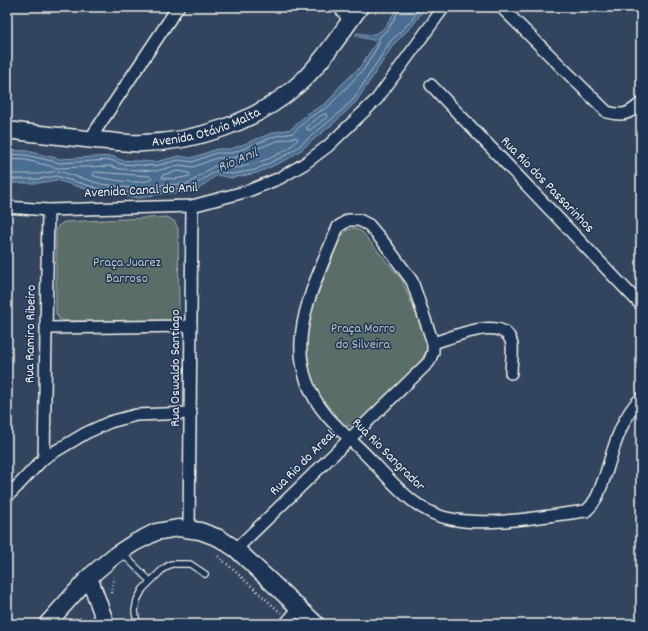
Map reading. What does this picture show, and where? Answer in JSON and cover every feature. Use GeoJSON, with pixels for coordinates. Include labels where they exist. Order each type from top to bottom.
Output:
{"type":"FeatureCollection","features":[{"type":"Feature","properties":{"kind":"street"},"geometry":{"type":"LineString","coordinates":[[90,139],[178,7]]}},
{"type":"Feature","properties":{"kind":"street"},"geometry":{"type":"LineString","coordinates":[[339,7],[350,21]]}},
{"type":"Feature","properties":{"kind":"street","name":"Avenida Otávio Malta"},"geometry":{"type":"LineString","coordinates":[[7,130],[142,144],[174,140],[210,132],[242,120],[266,108],[293,89],[314,68],[360,7]]}},
{"type":"Feature","properties":{"kind":"street","name":"Avenida Canal do Anil"},"geometry":{"type":"LineString","coordinates":[[7,207],[48,210],[192,206],[248,191],[280,178],[304,164],[328,146],[377,99],[444,7]]}},
{"type":"Feature","properties":{"kind":"street"},"geometry":{"type":"LineString","coordinates":[[501,7],[606,112],[620,115],[632,112],[641,103]]}},
{"type":"Feature","properties":{"kind":"street","name":"Rua Rio dos Passarinhos"},"geometry":{"type":"LineString","coordinates":[[431,85],[641,305]]}},
{"type":"Feature","properties":{"kind":"street","name":"Rua Oswaldo Santiago"},"geometry":{"type":"LineString","coordinates":[[189,530],[192,206]]}},
{"type":"Feature","properties":{"kind":"street","name":"Rua Ramiro Ribeiro"},"geometry":{"type":"LineString","coordinates":[[44,458],[48,210]]}},
{"type":"Feature","properties":{"kind":"street","name":"Rua Rio Sangrador"},"geometry":{"type":"LineString","coordinates":[[433,343],[412,280],[385,244],[369,225],[359,220],[348,220],[338,227],[306,307],[300,338],[302,365],[310,391],[327,416],[350,437],[410,500],[429,511],[449,519],[478,523],[586,511],[593,505],[600,491],[622,423],[641,398]]}},
{"type":"Feature","properties":{"kind":"street"},"geometry":{"type":"LineString","coordinates":[[47,328],[191,326]]}},
{"type":"Feature","properties":{"kind":"street"},"geometry":{"type":"LineString","coordinates":[[433,343],[478,329],[494,327],[505,333],[512,344],[511,373]]}},
{"type":"Feature","properties":{"kind":"street","name":"Rua Rio do Areal"},"geometry":{"type":"LineString","coordinates":[[236,549],[429,362],[433,352],[433,343]]}},
{"type":"Feature","properties":{"kind":"street"},"geometry":{"type":"LineString","coordinates":[[7,497],[44,458],[86,433],[110,422],[136,415],[191,413]]}},
{"type":"Feature","properties":{"kind":"street"},"geometry":{"type":"LineString","coordinates":[[47,624],[89,578],[120,552],[156,532],[178,528],[219,538],[236,549],[316,624]]}},
{"type":"Feature","properties":{"kind":"street"},"geometry":{"type":"LineString","coordinates":[[89,578],[106,624]]}},
{"type":"Feature","properties":{"kind":"street"},"geometry":{"type":"LineString","coordinates":[[285,624],[299,608]]}},
{"type":"Feature","properties":{"kind":"lane"},"geometry":{"type":"LineString","coordinates":[[120,552],[150,581]]}},
{"type":"Feature","properties":{"kind":"lane"},"geometry":{"type":"LineString","coordinates":[[137,624],[135,611],[137,600],[143,589],[150,581],[171,564],[190,564],[205,574]]}},
{"type":"Feature","properties":{"kind":"path"},"geometry":{"type":"LineString","coordinates":[[69,619],[90,617]]}},
{"type":"Feature","properties":{"kind":"green space","name":"Praça Juarez Barroso"},"geometry":{"type":"Polygon","coordinates":[[[167,217],[174,221],[178,228],[179,311],[176,320],[167,323],[65,321],[59,319],[56,313],[56,232],[58,226],[64,222],[167,217]]]}},
{"type":"Feature","properties":{"kind":"green space","name":"Praça Morro do Silveira"},"geometry":{"type":"Polygon","coordinates":[[[355,228],[362,232],[402,280],[427,341],[427,350],[420,362],[359,422],[351,426],[343,425],[335,419],[316,394],[305,355],[308,318],[341,236],[347,230],[355,228]]]}},
{"type":"Feature","properties":{"kind":"water","name":"Rio Anil"},"geometry":{"type":"Polygon","coordinates":[[[398,7],[425,7],[414,24],[394,44],[356,102],[335,122],[301,150],[288,159],[257,173],[232,178],[217,175],[197,190],[191,192],[159,194],[140,198],[100,193],[56,180],[39,183],[7,183],[7,150],[27,151],[60,159],[112,156],[121,160],[155,162],[179,156],[191,158],[217,149],[231,149],[275,132],[291,129],[307,114],[325,104],[339,87],[360,67],[377,41],[355,36],[357,33],[373,34],[378,32],[386,25],[398,7]]]}}]}
